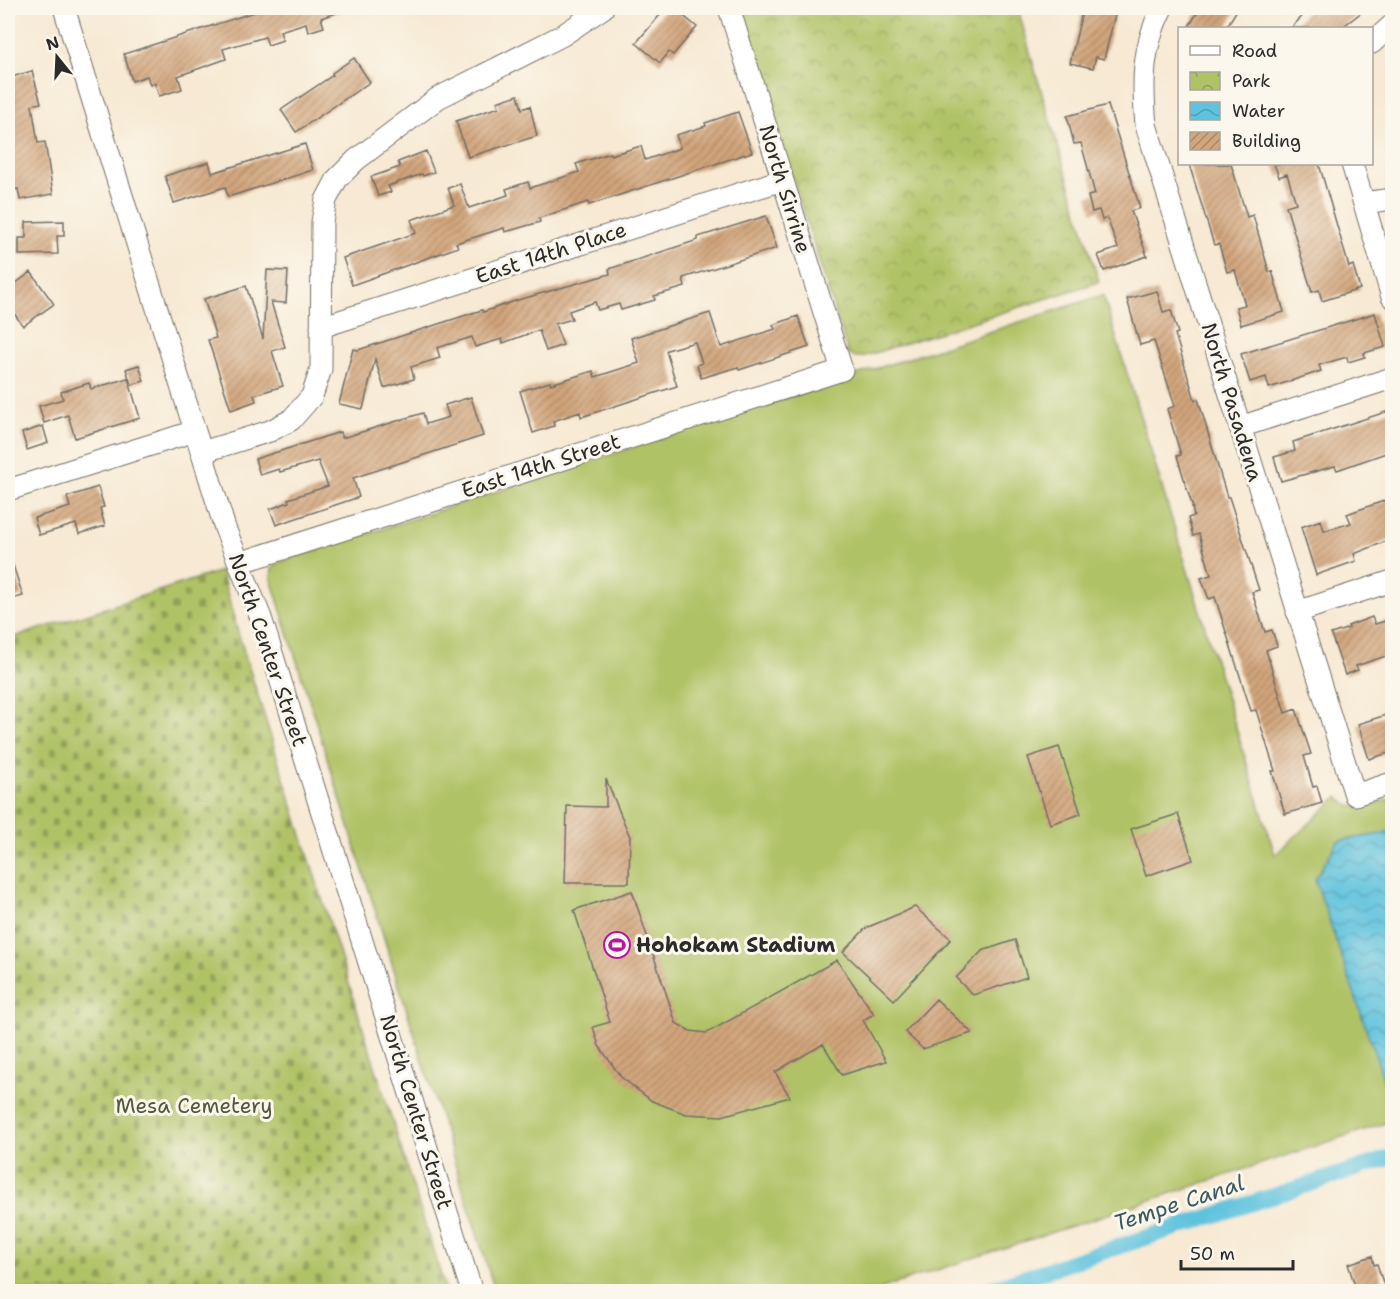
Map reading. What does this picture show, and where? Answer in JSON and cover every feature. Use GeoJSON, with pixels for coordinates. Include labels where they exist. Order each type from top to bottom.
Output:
{"type":"FeatureCollection","features":[{"type":"Feature","properties":{"kind":"street","name":"North Center Street"},"geometry":{"type":"LineString","coordinates":[[64,8],[225,528],[261,618],[472,1292]]}},
{"type":"Feature","properties":{"kind":"street"},"geometry":{"type":"LineString","coordinates":[[202,452],[270,431],[291,420],[312,396],[321,369],[322,222],[326,200],[337,179],[356,160],[438,98],[563,35],[603,8]]}},
{"type":"Feature","properties":{"kind":"street","name":"North Sirrine"},"geometry":{"type":"LineString","coordinates":[[729,8],[842,370]]}},
{"type":"Feature","properties":{"kind":"street","name":"North Pasadena"},"geometry":{"type":"LineString","coordinates":[[1162,8],[1154,24],[1146,51],[1142,86],[1146,125],[1354,795],[1392,783]]}},
{"type":"Feature","properties":{"kind":"street"},"geometry":{"type":"LineString","coordinates":[[1373,41],[1392,25]]}},
{"type":"Feature","properties":{"kind":"street"},"geometry":{"type":"LineString","coordinates":[[1352,165],[1392,297]]}},
{"type":"Feature","properties":{"kind":"street","name":"East 14th Place"},"geometry":{"type":"LineString","coordinates":[[321,327],[782,180]]}},
{"type":"Feature","properties":{"kind":"street"},"geometry":{"type":"LineString","coordinates":[[1364,203],[1392,199]]}},
{"type":"Feature","properties":{"kind":"street","name":"East 14th Street"},"geometry":{"type":"LineString","coordinates":[[239,563],[842,370]]}},
{"type":"Feature","properties":{"kind":"street"},"geometry":{"type":"LineString","coordinates":[[1240,427],[1392,378]]}},
{"type":"Feature","properties":{"kind":"street"},"geometry":{"type":"LineString","coordinates":[[8,490],[195,431]]}},
{"type":"Feature","properties":{"kind":"street"},"geometry":{"type":"LineString","coordinates":[[1297,612],[1392,581]]}},
{"type":"Feature","properties":{"kind":"green space"},"geometry":{"type":"Polygon","coordinates":[[[739,8],[1018,8],[1099,282],[862,357],[854,357],[848,353],[739,8]]]}},
{"type":"Feature","properties":{"kind":"green space"},"geometry":{"type":"Polygon","coordinates":[[[1103,295],[1275,855],[1338,797],[1350,806],[1365,807],[1392,798],[1392,1121],[873,1291],[495,1291],[271,579],[272,568],[280,562],[1103,295]]]}},
{"type":"Feature","properties":{"kind":"green space","name":"Mesa Cemetery"},"geometry":{"type":"Polygon","coordinates":[[[221,571],[239,636],[446,1291],[8,1291],[8,639],[221,571]]]}},
{"type":"Feature","properties":{"kind":"water"},"geometry":{"type":"Polygon","coordinates":[[[1392,830],[1392,1086],[1385,1084],[1315,879],[1338,841],[1392,830]]]}},
{"type":"Feature","properties":{"kind":"building"},"geometry":{"type":"Polygon","coordinates":[[[267,8],[344,8],[345,10],[321,18],[324,27],[308,32],[306,23],[280,31],[283,40],[268,45],[265,37],[223,49],[226,59],[178,76],[182,89],[159,96],[155,83],[150,85],[147,76],[132,81],[124,54],[267,8]]]}},
{"type":"Feature","properties":{"kind":"building"},"geometry":{"type":"Polygon","coordinates":[[[666,8],[674,8],[697,27],[673,55],[669,52],[660,63],[636,43],[666,8]]]}},
{"type":"Feature","properties":{"kind":"building"},"geometry":{"type":"Polygon","coordinates":[[[1083,8],[1115,15],[1104,59],[1096,57],[1093,68],[1070,63],[1083,8]]]}},
{"type":"Feature","properties":{"kind":"building"},"geometry":{"type":"Polygon","coordinates":[[[1200,8],[1238,8],[1227,27],[1189,27],[1200,8]]]}},
{"type":"Feature","properties":{"kind":"building"},"geometry":{"type":"Polygon","coordinates":[[[1310,8],[1367,8],[1342,27],[1292,27],[1310,8]]]}},
{"type":"Feature","properties":{"kind":"building"},"geometry":{"type":"Polygon","coordinates":[[[354,58],[370,82],[296,132],[281,110],[354,58]]]}},
{"type":"Feature","properties":{"kind":"building"},"geometry":{"type":"Polygon","coordinates":[[[32,71],[41,103],[32,105],[38,143],[45,142],[53,194],[20,200],[18,189],[9,191],[8,184],[8,144],[15,143],[8,112],[8,78],[32,71]]]}},
{"type":"Feature","properties":{"kind":"building"},"geometry":{"type":"Polygon","coordinates":[[[518,95],[522,109],[530,106],[537,136],[468,157],[456,121],[499,107],[497,102],[518,95]]]}},
{"type":"Feature","properties":{"kind":"building"},"geometry":{"type":"Polygon","coordinates":[[[1108,105],[1140,208],[1131,211],[1147,256],[1104,271],[1098,255],[1118,248],[1107,218],[1102,220],[1099,210],[1092,212],[1088,196],[1095,194],[1081,143],[1074,144],[1067,116],[1108,105]]]}},
{"type":"Feature","properties":{"kind":"building"},"geometry":{"type":"Polygon","coordinates":[[[738,112],[752,152],[589,205],[588,202],[539,218],[540,222],[505,232],[504,228],[456,243],[458,247],[352,285],[343,258],[416,233],[411,220],[454,205],[448,188],[460,184],[469,208],[508,195],[506,189],[528,182],[530,188],[579,172],[576,164],[610,153],[611,155],[641,146],[645,160],[680,148],[676,135],[706,126],[705,123],[738,112]]]}},
{"type":"Feature","properties":{"kind":"building"},"geometry":{"type":"Polygon","coordinates":[[[305,144],[313,170],[228,197],[225,187],[174,203],[165,176],[209,162],[212,173],[305,144]]]}},
{"type":"Feature","properties":{"kind":"building"},"geometry":{"type":"Polygon","coordinates":[[[426,151],[434,172],[388,186],[391,192],[378,196],[371,177],[400,167],[398,162],[426,151]]]}},
{"type":"Feature","properties":{"kind":"building"},"geometry":{"type":"Polygon","coordinates":[[[1189,165],[1231,165],[1247,217],[1253,215],[1269,272],[1272,271],[1284,312],[1241,325],[1236,307],[1245,305],[1235,270],[1227,272],[1219,244],[1214,245],[1189,165]]]}},
{"type":"Feature","properties":{"kind":"building"},"geometry":{"type":"Polygon","coordinates":[[[1274,165],[1319,165],[1349,267],[1353,265],[1360,289],[1322,301],[1319,290],[1312,292],[1286,206],[1296,203],[1287,174],[1279,177],[1274,165]]]}},
{"type":"Feature","properties":{"kind":"building"},"geometry":{"type":"Polygon","coordinates":[[[766,216],[777,248],[683,278],[685,287],[654,296],[655,300],[621,310],[619,304],[598,310],[595,302],[569,311],[572,319],[555,324],[563,345],[546,351],[539,330],[503,343],[502,339],[475,347],[472,337],[437,348],[440,358],[411,367],[414,379],[384,388],[375,359],[363,409],[339,404],[353,349],[358,350],[482,310],[483,312],[610,274],[609,269],[698,240],[698,237],[766,216]]]}},
{"type":"Feature","properties":{"kind":"building"},"geometry":{"type":"Polygon","coordinates":[[[64,221],[64,236],[57,236],[58,254],[19,255],[19,238],[26,238],[26,222],[64,221]]]}},
{"type":"Feature","properties":{"kind":"building"},"geometry":{"type":"Polygon","coordinates":[[[267,270],[288,271],[286,303],[271,302],[285,347],[272,351],[283,386],[254,395],[256,401],[231,410],[208,340],[216,338],[204,299],[246,286],[263,339],[267,270]]]}},
{"type":"Feature","properties":{"kind":"building"},"geometry":{"type":"Polygon","coordinates":[[[31,272],[54,304],[23,326],[8,305],[8,289],[31,272]]]}},
{"type":"Feature","properties":{"kind":"building"},"geometry":{"type":"Polygon","coordinates":[[[1157,291],[1163,312],[1171,310],[1178,333],[1175,334],[1195,400],[1198,399],[1227,497],[1229,497],[1259,590],[1252,592],[1265,632],[1272,630],[1277,646],[1266,650],[1285,713],[1296,709],[1311,754],[1304,756],[1313,787],[1317,786],[1322,803],[1285,814],[1272,771],[1275,771],[1256,710],[1251,711],[1215,597],[1209,599],[1201,578],[1211,575],[1199,534],[1193,536],[1188,518],[1194,516],[1193,508],[1177,456],[1181,455],[1167,409],[1175,406],[1154,341],[1140,345],[1127,299],[1157,291]]]}},
{"type":"Feature","properties":{"kind":"building"},"geometry":{"type":"Polygon","coordinates":[[[710,313],[721,347],[775,329],[773,325],[798,316],[809,347],[739,370],[738,367],[701,378],[697,365],[702,363],[695,342],[667,350],[677,386],[581,417],[580,412],[553,421],[554,426],[533,433],[520,391],[593,371],[595,377],[639,363],[631,338],[710,313]]]}},
{"type":"Feature","properties":{"kind":"building"},"geometry":{"type":"Polygon","coordinates":[[[1375,313],[1385,347],[1364,353],[1365,357],[1348,362],[1347,357],[1319,365],[1321,371],[1269,388],[1266,377],[1250,382],[1241,354],[1375,313]]]}},
{"type":"Feature","properties":{"kind":"building"},"geometry":{"type":"Polygon","coordinates":[[[139,365],[144,381],[131,385],[126,369],[139,365]]]}},
{"type":"Feature","properties":{"kind":"building"},"geometry":{"type":"Polygon","coordinates":[[[128,378],[140,418],[75,438],[68,415],[44,423],[39,406],[63,399],[61,392],[89,383],[91,389],[128,378]]]}},
{"type":"Feature","properties":{"kind":"building"},"geometry":{"type":"Polygon","coordinates":[[[471,397],[483,436],[353,478],[359,497],[276,525],[270,509],[289,502],[288,499],[328,486],[318,461],[260,475],[255,459],[340,432],[342,438],[423,413],[426,424],[449,417],[445,405],[471,397]]]}},
{"type":"Feature","properties":{"kind":"building"},"geometry":{"type":"Polygon","coordinates":[[[1392,410],[1392,451],[1337,470],[1335,466],[1281,481],[1274,457],[1295,451],[1293,442],[1392,410]]]}},
{"type":"Feature","properties":{"kind":"building"},"geometry":{"type":"Polygon","coordinates":[[[43,426],[48,443],[27,450],[22,433],[43,426]]]}},
{"type":"Feature","properties":{"kind":"building"},"geometry":{"type":"Polygon","coordinates":[[[98,487],[104,507],[100,508],[105,526],[79,534],[76,524],[39,535],[34,518],[70,507],[67,497],[98,487]]]}},
{"type":"Feature","properties":{"kind":"building"},"geometry":{"type":"Polygon","coordinates":[[[1392,498],[1392,539],[1354,554],[1356,561],[1316,575],[1301,527],[1321,520],[1324,531],[1351,523],[1347,514],[1392,498]]]}},
{"type":"Feature","properties":{"kind":"building"},"geometry":{"type":"Polygon","coordinates":[[[8,556],[10,556],[23,596],[8,600],[8,556]]]}},
{"type":"Feature","properties":{"kind":"building"},"geometry":{"type":"Polygon","coordinates":[[[1372,617],[1375,624],[1392,619],[1392,654],[1356,666],[1358,670],[1345,675],[1331,634],[1372,617]]]}},
{"type":"Feature","properties":{"kind":"building"},"geometry":{"type":"Polygon","coordinates":[[[1392,713],[1392,752],[1369,759],[1358,724],[1392,713]]]}},
{"type":"Feature","properties":{"kind":"building"},"geometry":{"type":"Polygon","coordinates":[[[1059,747],[1081,814],[1050,824],[1028,757],[1059,747]]]}},
{"type":"Feature","properties":{"kind":"building"},"geometry":{"type":"Polygon","coordinates":[[[606,779],[630,837],[629,883],[565,883],[567,806],[606,807],[606,779]]]}},
{"type":"Feature","properties":{"kind":"building"},"geometry":{"type":"Polygon","coordinates":[[[1178,814],[1193,860],[1146,876],[1131,829],[1178,814]]]}},
{"type":"Feature","properties":{"kind":"building","name":"Hohokam Stadium"},"geometry":{"type":"Polygon","coordinates":[[[632,891],[676,1023],[690,1031],[707,1033],[837,960],[874,1014],[863,1020],[886,1061],[842,1075],[823,1044],[775,1072],[790,1097],[722,1116],[686,1114],[652,1101],[621,1077],[599,1046],[593,1027],[610,1022],[574,910],[632,891]]]}},
{"type":"Feature","properties":{"kind":"building"},"geometry":{"type":"Polygon","coordinates":[[[915,907],[951,939],[894,1000],[843,952],[866,928],[915,907]]]}},
{"type":"Feature","properties":{"kind":"building"},"geometry":{"type":"Polygon","coordinates":[[[1015,940],[1027,977],[973,995],[956,978],[982,951],[1015,940]]]}},
{"type":"Feature","properties":{"kind":"building"},"geometry":{"type":"Polygon","coordinates":[[[936,999],[972,1033],[923,1049],[905,1032],[936,999]]]}},
{"type":"Feature","properties":{"kind":"building"},"geometry":{"type":"Polygon","coordinates":[[[1372,1256],[1386,1292],[1357,1292],[1348,1264],[1372,1256]]]}},
{"type":"Feature","properties":{"kind":"waterway","name":"Tempe Canal"},"geometry":{"type":"LineString","coordinates":[[980,1292],[1392,1157]]}},
{"type":"Feature","properties":{"kind":"place","name":"Hohokam Stadium"},"geometry":{"type":"Point","coordinates":[617,945]}}]}
